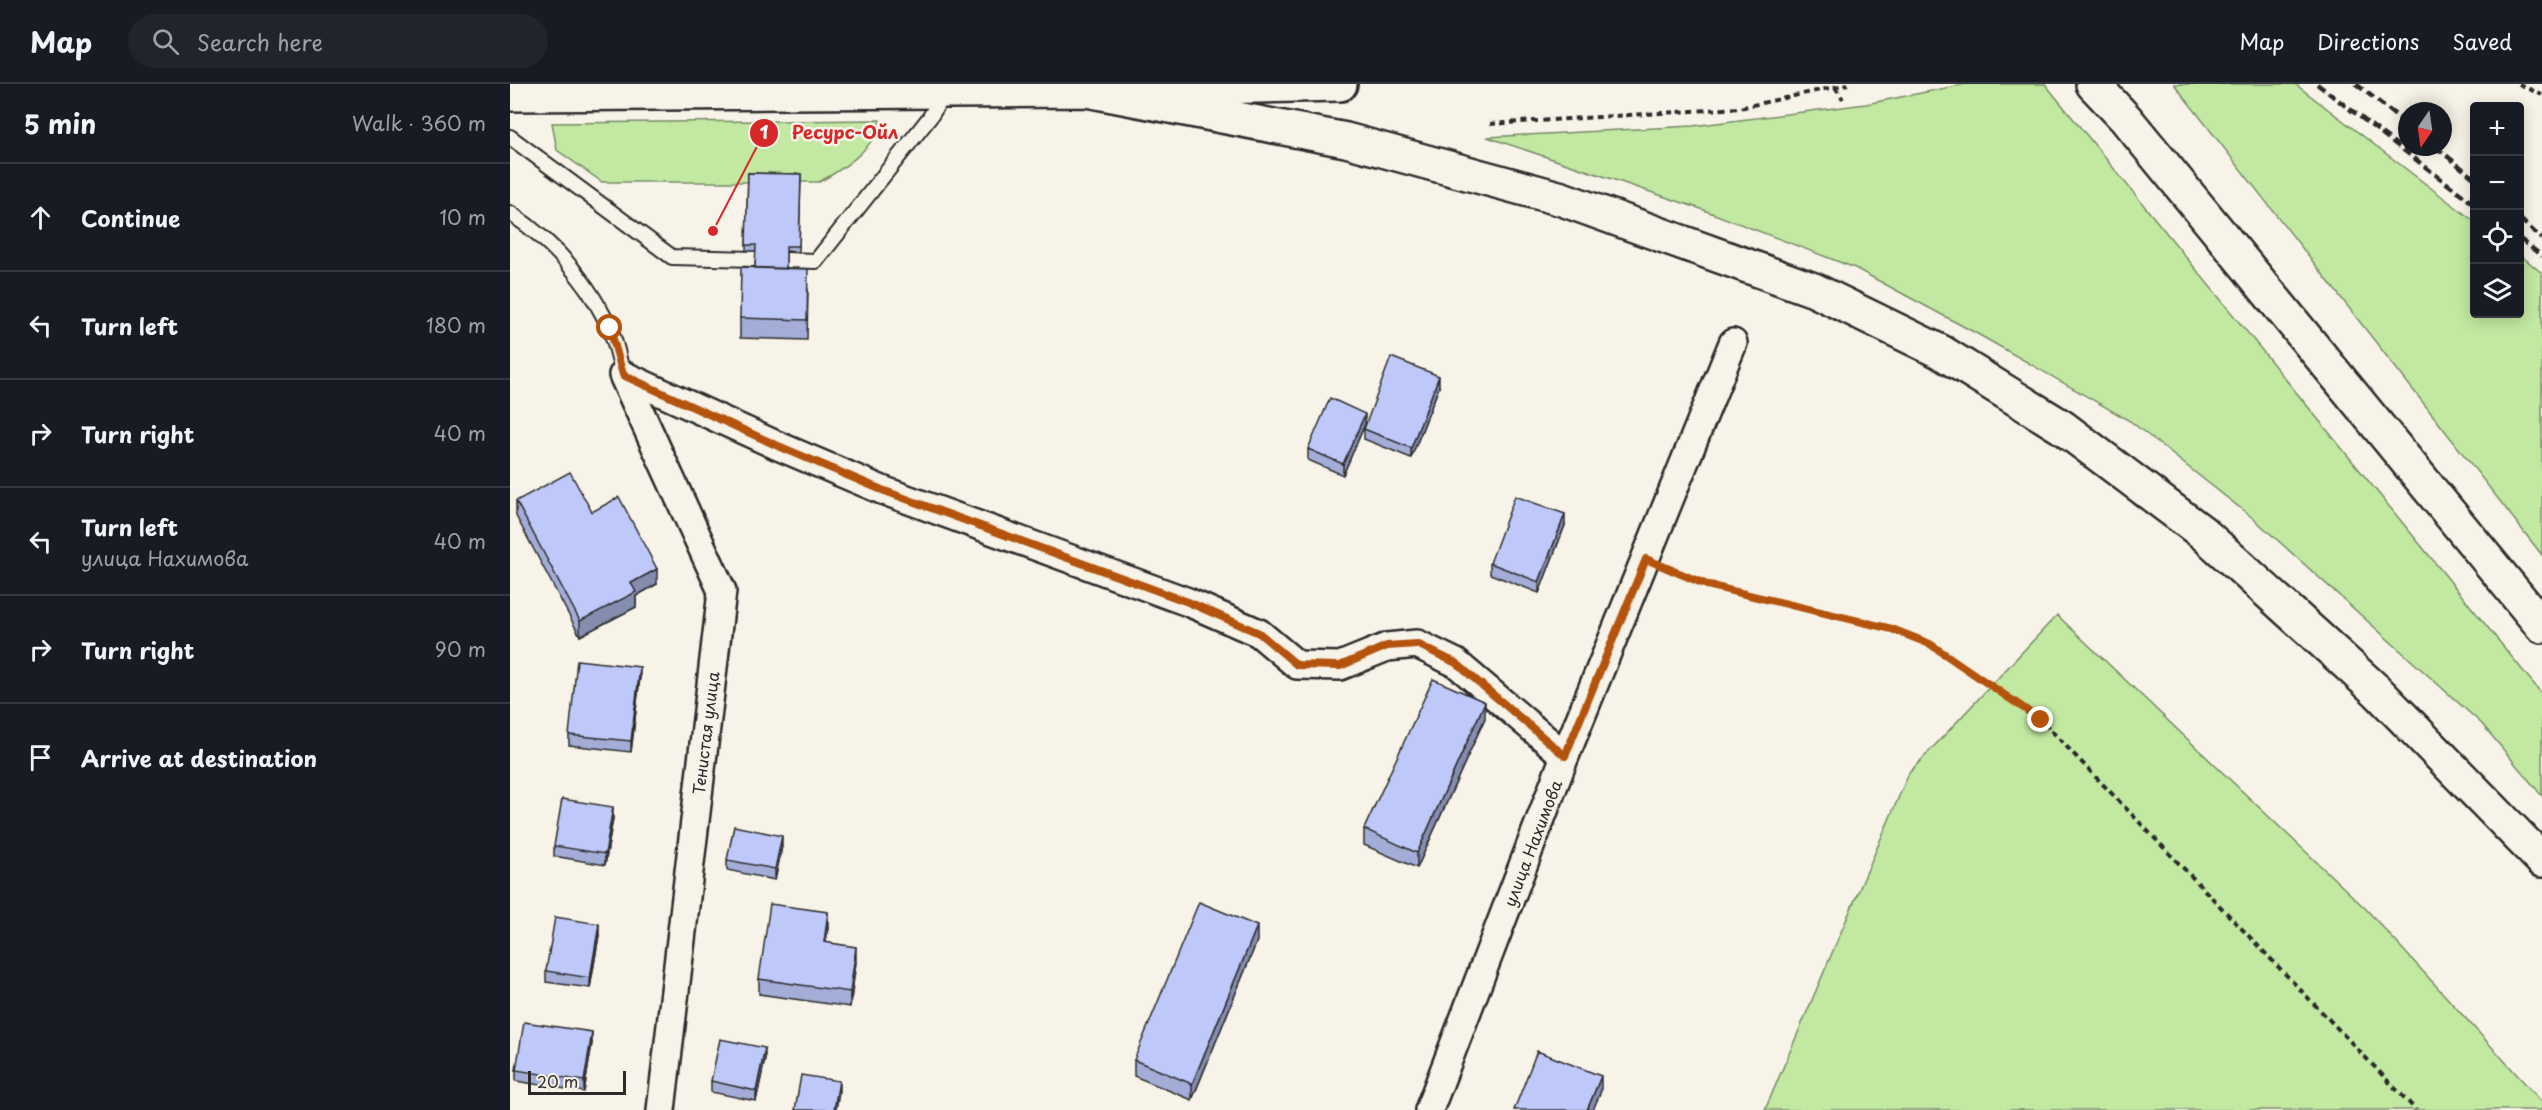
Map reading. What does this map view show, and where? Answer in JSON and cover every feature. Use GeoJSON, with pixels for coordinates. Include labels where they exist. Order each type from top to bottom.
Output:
{"type":"FeatureCollection","features":[{"type":"Feature","properties":{"kind":"main road"},"geometry":{"type":"LineString","coordinates":[[510,94],[945,92],[1340,84]]}},
{"type":"Feature","properties":{"kind":"main road"},"geometry":{"type":"LineString","coordinates":[[2093,84],[2126,120],[2542,626]]}},
{"type":"Feature","properties":{"kind":"main road"},"geometry":{"type":"LineString","coordinates":[[1087,90],[1346,140],[1562,199],[1814,290],[1941,352],[2062,427],[2203,533],[2377,691],[2542,860]]}},
{"type":"Feature","properties":{"kind":"street","name":"улица Нахимова"},"geometry":{"type":"LineString","coordinates":[[1429,1110],[1565,756],[1733,343]]}},
{"type":"Feature","properties":{"kind":"street"},"geometry":{"type":"LineString","coordinates":[[623,375],[776,445],[882,490],[1198,606],[1259,633],[1297,665],[1340,666],[1387,646],[1417,644],[1456,663],[1565,756]]}},
{"type":"Feature","properties":{"kind":"street","name":"Тенистая улица"},"geometry":{"type":"LineString","coordinates":[[623,375],[722,591],[662,1110]]}},
{"type":"Feature","properties":{"kind":"lane"},"geometry":{"type":"LineString","coordinates":[[786,260],[816,261],[930,117],[945,92]]}},
{"type":"Feature","properties":{"kind":"lane"},"geometry":{"type":"LineString","coordinates":[[510,137],[672,257],[756,259]]}},
{"type":"Feature","properties":{"kind":"lane"},"geometry":{"type":"LineString","coordinates":[[510,213],[529,225],[577,272],[610,328],[623,375]]}},
{"type":"Feature","properties":{"kind":"path"},"geometry":{"type":"LineString","coordinates":[[1490,124],[1739,108],[1848,84]]}},
{"type":"Feature","properties":{"kind":"path"},"geometry":{"type":"LineString","coordinates":[[2518,84],[2542,96]]}},
{"type":"Feature","properties":{"kind":"path"},"geometry":{"type":"LineString","coordinates":[[1835,87],[1843,99]]}},
{"type":"Feature","properties":{"kind":"path"},"geometry":{"type":"LineString","coordinates":[[1646,559],[1707,585],[1892,629],[1930,644],[2041,720],[2416,1110]]}},
{"type":"Feature","properties":{"kind":"green space"},"geometry":{"type":"Polygon","coordinates":[[[1966,84],[2045,84],[2542,694],[2542,796],[2482,724],[2254,519],[2130,421],[1983,337],[1855,268],[1701,209],[1487,137],[1693,126],[1866,104],[1966,84]]]}},
{"type":"Feature","properties":{"kind":"green space"},"geometry":{"type":"Polygon","coordinates":[[[2174,84],[2295,84],[2470,218],[2470,318],[2524,318],[2524,258],[2542,273],[2542,555],[2174,84]]]}},
{"type":"Feature","properties":{"kind":"green space"},"geometry":{"type":"Polygon","coordinates":[[[880,120],[872,139],[857,157],[819,182],[602,182],[557,150],[552,123],[880,120]]]}},
{"type":"Feature","properties":{"kind":"green space"},"geometry":{"type":"Polygon","coordinates":[[[2057,615],[2366,909],[2542,1102],[2542,1110],[1765,1110],[1909,773],[2057,615]]]}},
{"type":"Feature","properties":{"kind":"building"},"geometry":{"type":"Polygon","coordinates":[[[748,173],[801,174],[799,246],[786,246],[786,269],[755,268],[756,245],[746,245],[748,173]]]}},
{"type":"Feature","properties":{"kind":"building"},"geometry":{"type":"Polygon","coordinates":[[[741,267],[808,269],[807,320],[740,318],[741,267]]]}},
{"type":"Feature","properties":{"kind":"building"},"geometry":{"type":"Polygon","coordinates":[[[1391,357],[1439,376],[1411,448],[1364,429],[1391,357]]]}},
{"type":"Feature","properties":{"kind":"building"},"geometry":{"type":"Polygon","coordinates":[[[1330,398],[1365,414],[1343,464],[1308,449],[1330,398]]]}},
{"type":"Feature","properties":{"kind":"building"},"geometry":{"type":"Polygon","coordinates":[[[570,472],[592,512],[619,497],[657,569],[631,583],[636,592],[580,621],[516,501],[570,472]]]}},
{"type":"Feature","properties":{"kind":"building"},"geometry":{"type":"Polygon","coordinates":[[[1515,496],[1565,514],[1539,582],[1490,563],[1515,496]]]}},
{"type":"Feature","properties":{"kind":"building"},"geometry":{"type":"Polygon","coordinates":[[[577,660],[640,667],[631,741],[569,735],[577,660]]]}},
{"type":"Feature","properties":{"kind":"building"},"geometry":{"type":"Polygon","coordinates":[[[1433,679],[1485,702],[1417,853],[1364,829],[1433,679]]]}},
{"type":"Feature","properties":{"kind":"building"},"geometry":{"type":"Polygon","coordinates":[[[562,799],[613,807],[605,854],[554,846],[562,799]]]}},
{"type":"Feature","properties":{"kind":"building"},"geometry":{"type":"Polygon","coordinates":[[[734,826],[782,836],[775,869],[727,860],[734,826]]]}},
{"type":"Feature","properties":{"kind":"building"},"geometry":{"type":"Polygon","coordinates":[[[1199,902],[1257,926],[1192,1084],[1134,1060],[1199,902]]]}},
{"type":"Feature","properties":{"kind":"building"},"geometry":{"type":"Polygon","coordinates":[[[770,904],[828,912],[824,942],[856,947],[850,992],[759,979],[770,904]]]}},
{"type":"Feature","properties":{"kind":"building"},"geometry":{"type":"Polygon","coordinates":[[[555,917],[599,924],[590,978],[546,971],[555,917]]]}},
{"type":"Feature","properties":{"kind":"building"},"geometry":{"type":"Polygon","coordinates":[[[524,1022],[592,1032],[584,1081],[516,1070],[524,1022]]]}},
{"type":"Feature","properties":{"kind":"building"},"geometry":{"type":"Polygon","coordinates":[[[720,1039],[765,1048],[756,1091],[711,1081],[720,1039]]]}},
{"type":"Feature","properties":{"kind":"building"},"geometry":{"type":"Polygon","coordinates":[[[1537,1051],[1601,1076],[1587,1110],[1514,1110],[1537,1051]]]}},
{"type":"Feature","properties":{"kind":"building"},"geometry":{"type":"Polygon","coordinates":[[[801,1075],[839,1081],[834,1110],[795,1110],[801,1075]]]}},
{"type":"Feature","properties":{"kind":"railway"},"geometry":{"type":"LineString","coordinates":[[2317,84],[2470,201]]}},
{"type":"Feature","properties":{"kind":"railway"},"geometry":{"type":"LineString","coordinates":[[2356,84],[2398,117]]}},
{"type":"Feature","properties":{"kind":"railway"},"geometry":{"type":"LineString","coordinates":[[2447,156],[2470,175]]}},
{"type":"Feature","properties":{"kind":"railway"},"geometry":{"type":"LineString","coordinates":[[2524,223],[2542,239]]}},
{"type":"Feature","properties":{"kind":"railway"},"geometry":{"type":"LineString","coordinates":[[2524,242],[2542,256]]}},
{"type":"Feature","properties":{"kind":"place","name":"Ресурс-Ойл"},"geometry":{"type":"Point","coordinates":[713,231]}},
{"type":"Feature","properties":{"kind":"route"},"geometry":{"type":"LineString","coordinates":[[610,328],[623,375],[776,445],[882,490],[1188,602],[1259,633],[1297,665],[1340,666],[1387,646],[1417,644],[1456,663],[1565,756],[1646,559],[1707,585],[1892,629],[1930,644],[2041,720]]}}]}
